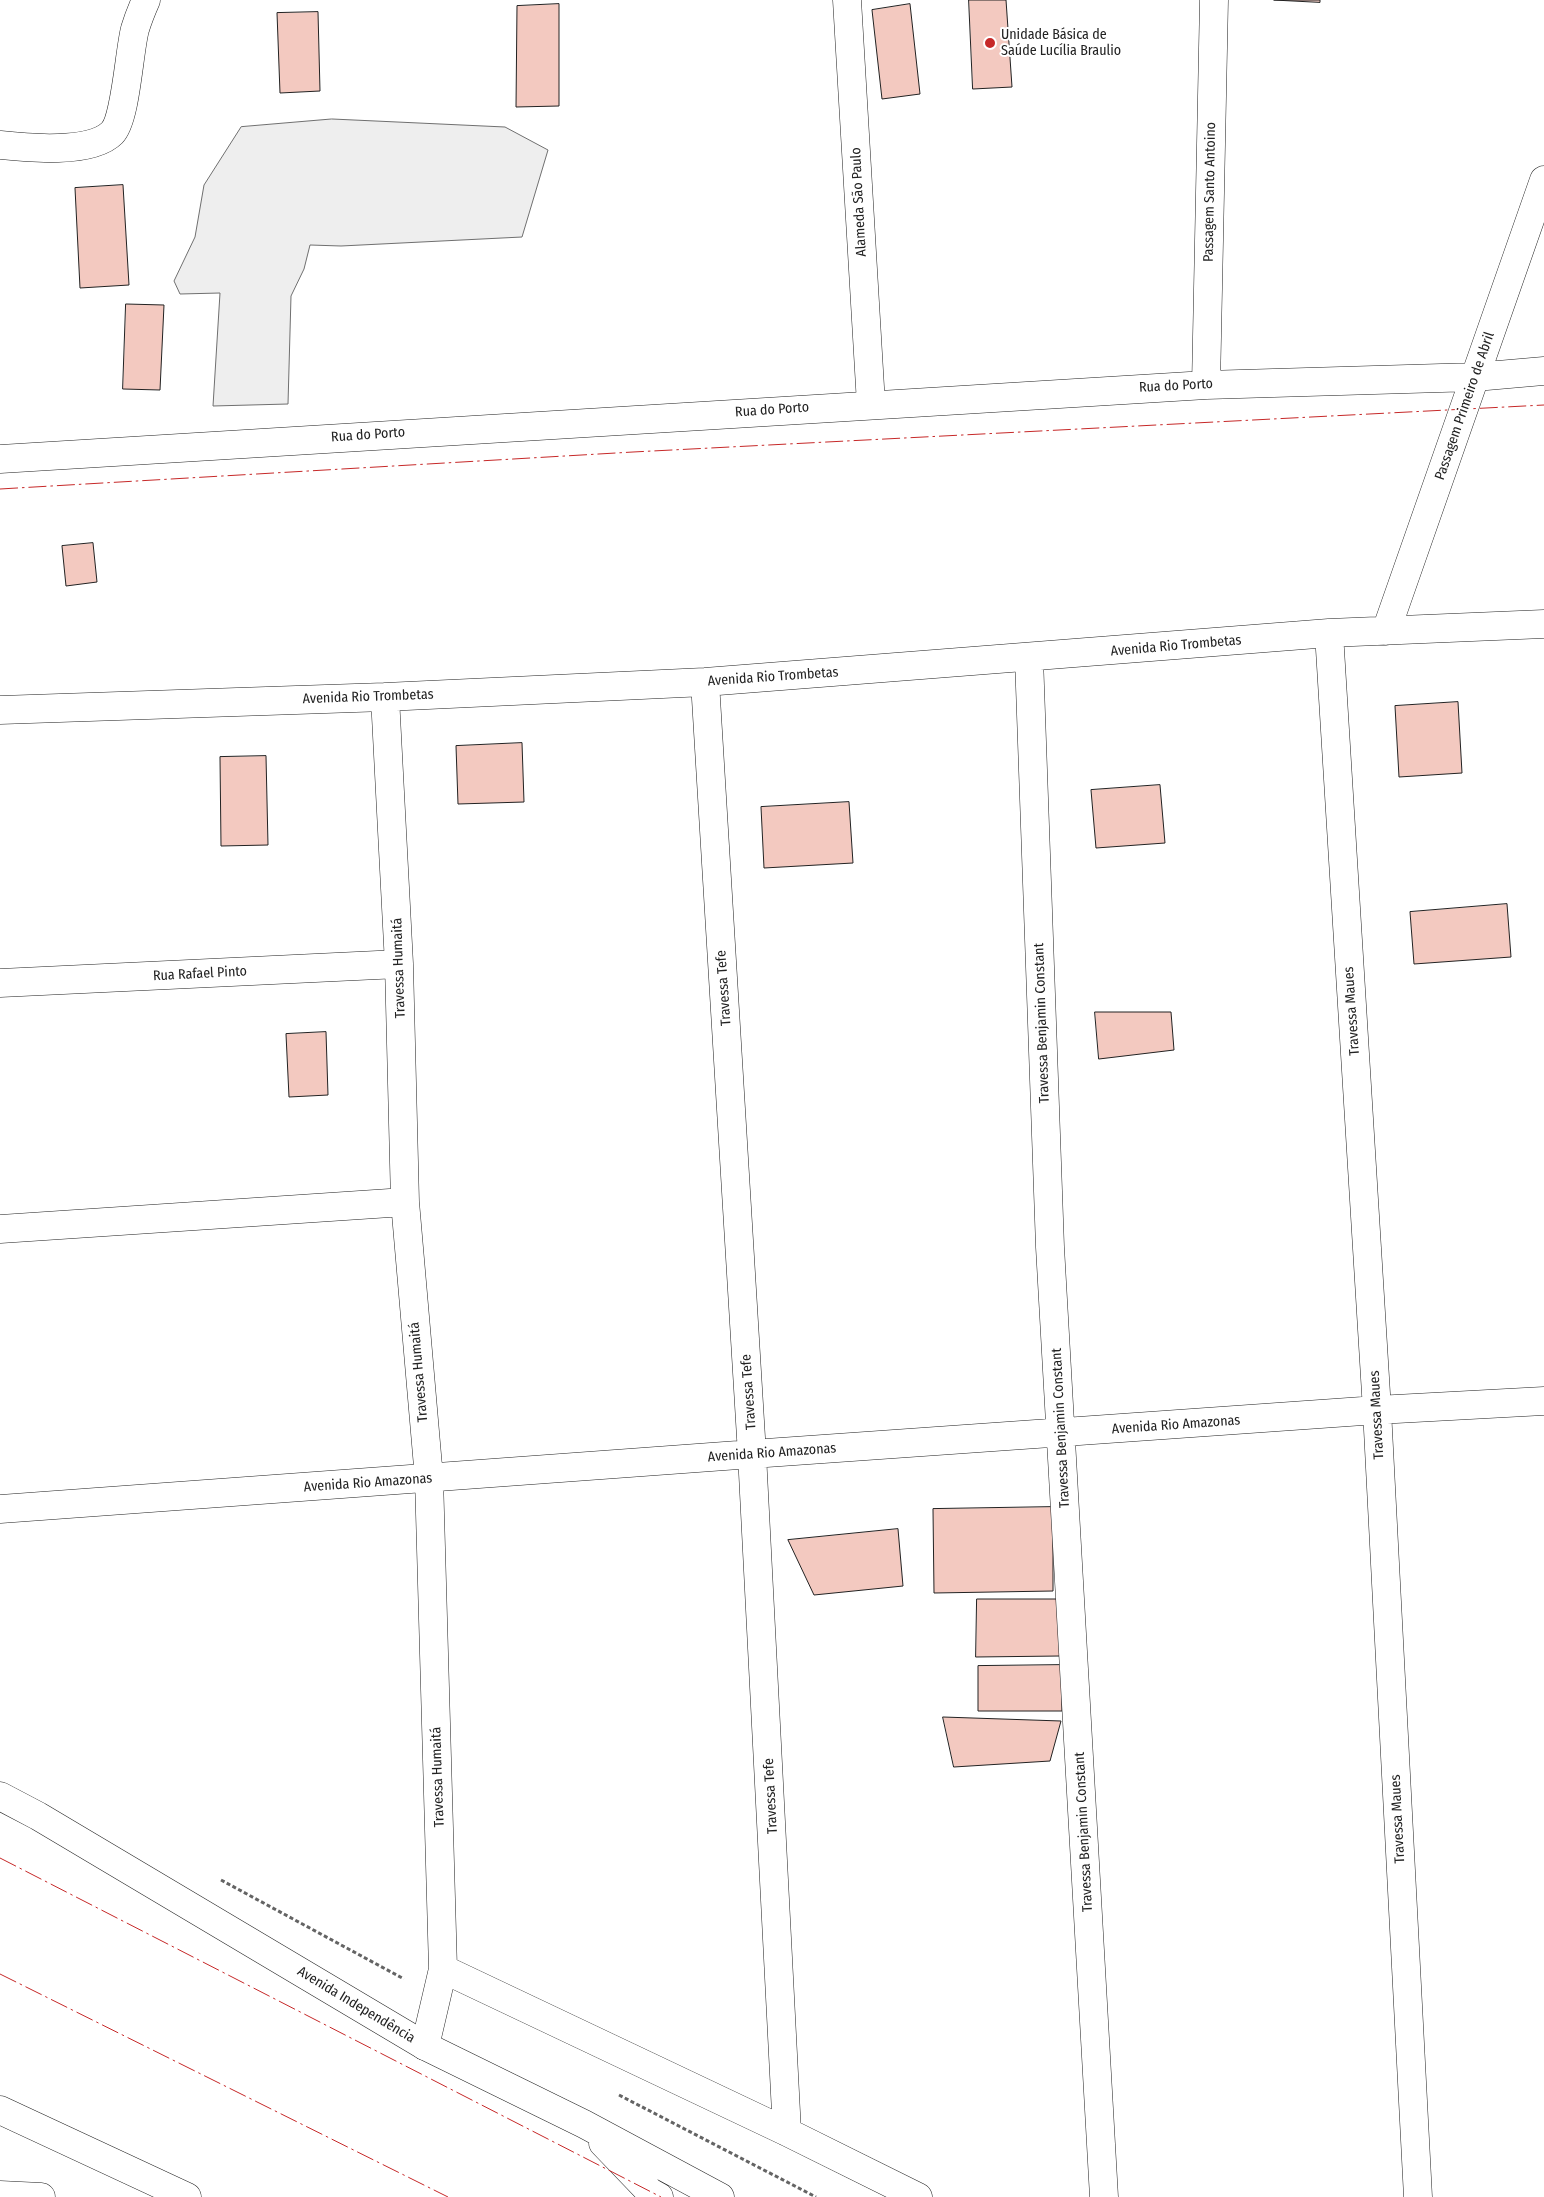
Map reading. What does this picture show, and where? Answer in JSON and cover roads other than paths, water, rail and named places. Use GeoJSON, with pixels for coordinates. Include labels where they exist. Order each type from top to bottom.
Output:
{"type":"FeatureCollection","features":[{"type":"Feature","properties":{"kind":"street"},"geometry":{"type":"LineString","coordinates":[[0,145],[75,148],[100,140],[113,133],[120,116],[135,28],[146,0]]}},
{"type":"Feature","properties":{"kind":"street","name":"Alameda São Paulo"},"geometry":{"type":"LineString","coordinates":[[847,0],[871,404]]}},
{"type":"Feature","properties":{"kind":"street","name":"Passagem Santo Antoino"},"geometry":{"type":"LineString","coordinates":[[1206,385],[1214,0]]}},
{"type":"Feature","properties":{"kind":"street","name":"Passagem Primeiro de Abril"},"geometry":{"type":"LineString","coordinates":[[1386,631],[1544,180]]}},
{"type":"Feature","properties":{"kind":"street","name":"Rua do Porto"},"geometry":{"type":"LineString","coordinates":[[0,459],[871,404],[1206,385],[1475,376],[1544,371]]}},
{"type":"Feature","properties":{"kind":"street","name":"Avenida Rio Trombetas"},"geometry":{"type":"LineString","coordinates":[[0,710],[385,697],[705,682],[1329,633],[1544,624]]}},
{"type":"Feature","properties":{"kind":"street","name":"Travessa Maues"},"geometry":{"type":"LineString","coordinates":[[1329,633],[1377,1410],[1418,2197]]}},
{"type":"Feature","properties":{"kind":"street","name":"Travessa Benjamin Constant"},"geometry":{"type":"LineString","coordinates":[[1029,658],[1050,1247],[1104,2197]]}},
{"type":"Feature","properties":{"kind":"street","name":"Travessa Tefe"},"geometry":{"type":"LineString","coordinates":[[705,682],[752,1454],[787,2132]]}},
{"type":"Feature","properties":{"kind":"street","name":"Travessa Humaitá"},"geometry":{"type":"LineString","coordinates":[[385,697],[399,964],[405,1202],[429,1478],[443,1970],[425,2046]]}},
{"type":"Feature","properties":{"kind":"street","name":"Rua Rafael Pinto"},"geometry":{"type":"LineString","coordinates":[[0,983],[399,964]]}},
{"type":"Feature","properties":{"kind":"street"},"geometry":{"type":"LineString","coordinates":[[0,1228],[405,1202]]}},
{"type":"Feature","properties":{"kind":"street","name":"Avenida Rio Amazonas"},"geometry":{"type":"LineString","coordinates":[[0,1509],[1377,1410],[1544,1401]]}},
{"type":"Feature","properties":{"kind":"street","name":"Avenida Independência"},"geometry":{"type":"LineString","coordinates":[[0,1796],[38,1816],[425,2046],[584,2124],[720,2197]]}},
{"type":"Feature","properties":{"kind":"street"},"geometry":{"type":"LineString","coordinates":[[443,1970],[787,2132],[918,2197]]}},
{"type":"Feature","properties":{"kind":"street"},"geometry":{"type":"LineString","coordinates":[[0,2110],[187,2197]]}},
{"type":"Feature","properties":{"kind":"street"},"geometry":{"type":"LineString","coordinates":[[584,2124],[650,2192],[659,2197]]}},
{"type":"Feature","properties":{"kind":"street"},"geometry":{"type":"LineString","coordinates":[[0,2196],[41,2197]]}},
{"type":"Feature","properties":{"kind":"place","name":"Unidade Básica de Saúde Lucília Braulio"},"geometry":{"type":"Point","coordinates":[990,43]}}]}
